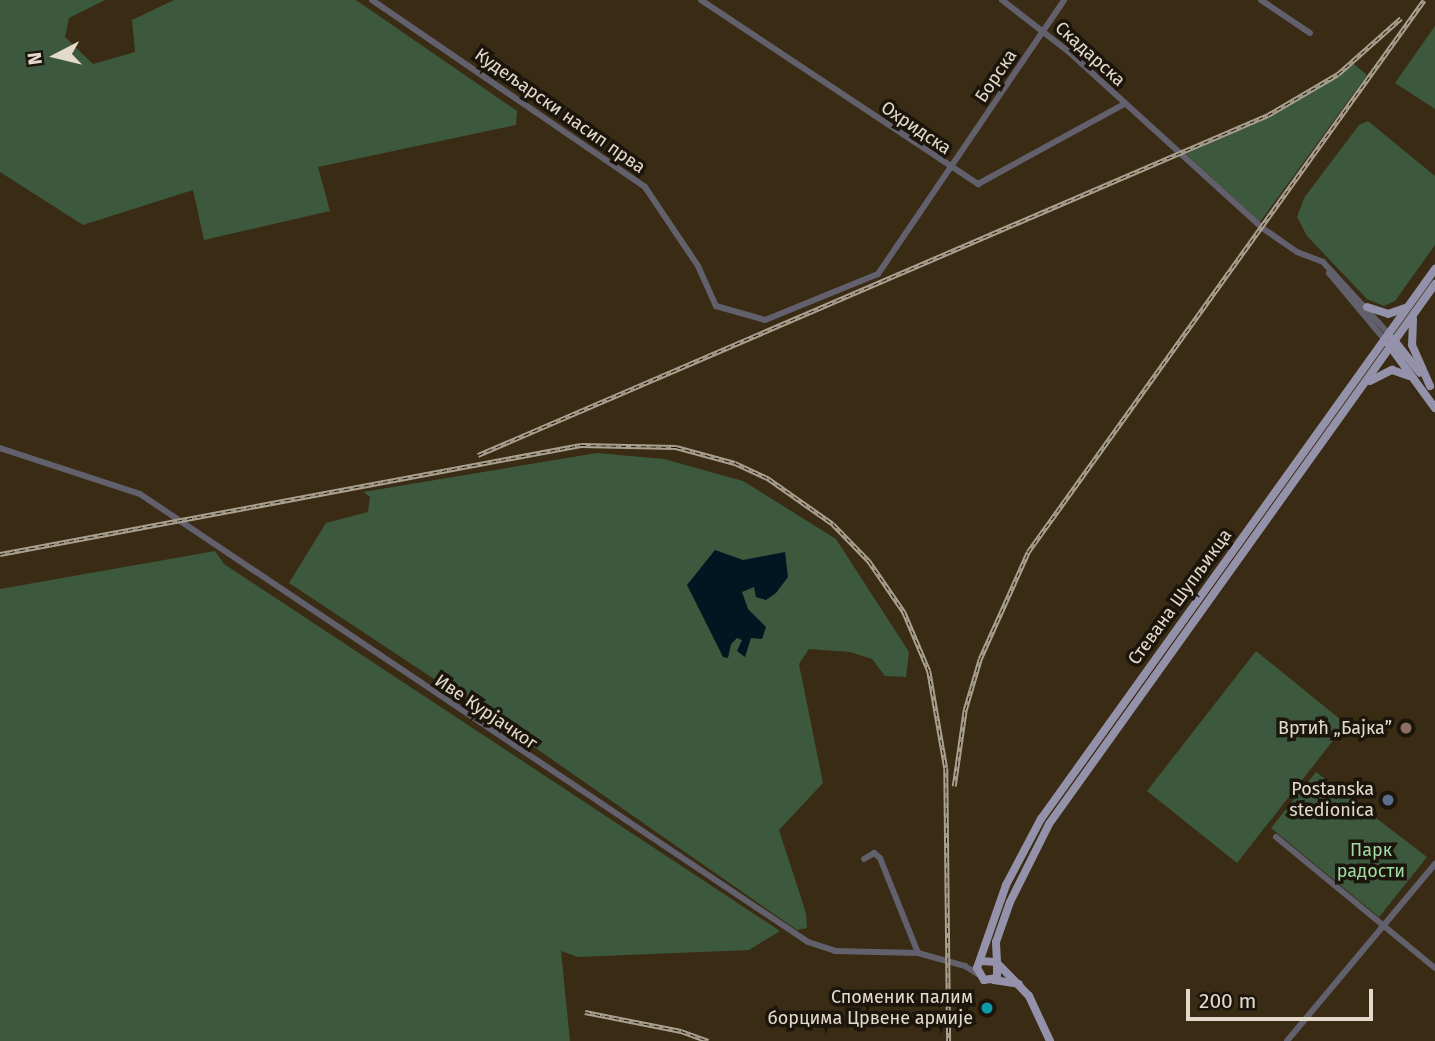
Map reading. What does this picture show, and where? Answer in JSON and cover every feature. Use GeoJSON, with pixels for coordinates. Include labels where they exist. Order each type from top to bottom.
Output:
{"type":"FeatureCollection","features":[{"type":"Feature","properties":{"kind":"main road","name":"Стевана Шупљикца"},"geometry":{"type":"LineString","coordinates":[[994,980],[998,963],[996,942],[1010,902],[1049,824],[1393,344],[1435,269]]}},
{"type":"Feature","properties":{"kind":"main road","name":"Стевана Шупљикца"},"geometry":{"type":"LineString","coordinates":[[978,974],[1006,885],[1041,819],[1387,337],[1435,285]]}},
{"type":"Feature","properties":{"kind":"main road"},"geometry":{"type":"LineString","coordinates":[[1367,307],[1388,314],[1413,308],[1412,345],[1432,389]]}},
{"type":"Feature","properties":{"kind":"main road"},"geometry":{"type":"LineString","coordinates":[[1387,337],[1432,389]]}},
{"type":"Feature","properties":{"kind":"main road"},"geometry":{"type":"LineString","coordinates":[[1393,344],[1435,408]]}},
{"type":"Feature","properties":{"kind":"main road"},"geometry":{"type":"LineString","coordinates":[[1363,387],[1392,370],[1414,379]]}},
{"type":"Feature","properties":{"kind":"main road"},"geometry":{"type":"LineString","coordinates":[[981,961],[998,963],[1019,984],[1039,1014],[1050,1041]]}},
{"type":"Feature","properties":{"kind":"main road"},"geometry":{"type":"LineString","coordinates":[[978,974],[984,981],[1019,984]]}},
{"type":"Feature","properties":{"kind":"street","name":"Кудељарски насип прва"},"geometry":{"type":"LineString","coordinates":[[372,0],[645,187],[698,266],[716,306],[724,310],[765,320],[878,274],[951,168]]}},
{"type":"Feature","properties":{"kind":"street","name":"Охридска"},"geometry":{"type":"LineString","coordinates":[[701,0],[972,181],[983,183],[1124,104]]}},
{"type":"Feature","properties":{"kind":"street","name":"Скадарска"},"geometry":{"type":"LineString","coordinates":[[1002,0],[1044,30],[1261,227],[1297,252],[1323,262]]}},
{"type":"Feature","properties":{"kind":"street","name":"Борска"},"geometry":{"type":"LineString","coordinates":[[951,168],[1064,0]]}},
{"type":"Feature","properties":{"kind":"street"},"geometry":{"type":"LineString","coordinates":[[1262,0],[1310,33]]}},
{"type":"Feature","properties":{"kind":"street"},"geometry":{"type":"LineString","coordinates":[[1323,262],[1367,307],[1387,337]]}},
{"type":"Feature","properties":{"kind":"street"},"geometry":{"type":"LineString","coordinates":[[1323,262],[1387,337]]}},
{"type":"Feature","properties":{"kind":"street","name":"Иве Курјачког"},"geometry":{"type":"LineString","coordinates":[[0,448],[140,494],[808,942],[835,951],[918,953],[965,966]]}},
{"type":"Feature","properties":{"kind":"street"},"geometry":{"type":"LineString","coordinates":[[1276,837],[1435,968]]}},
{"type":"Feature","properties":{"kind":"street"},"geometry":{"type":"LineString","coordinates":[[864,859],[874,853],[880,858],[918,953]]}},
{"type":"Feature","properties":{"kind":"street"},"geometry":{"type":"LineString","coordinates":[[1287,1041],[1435,864]]}},
{"type":"Feature","properties":{"kind":"street"},"geometry":{"type":"LineString","coordinates":[[965,966],[981,961]]}},
{"type":"Feature","properties":{"kind":"street"},"geometry":{"type":"LineString","coordinates":[[965,966],[978,974]]}},
{"type":"Feature","properties":{"kind":"green space"},"geometry":{"type":"Polygon","coordinates":[[[0,0],[105,0],[69,18],[65,37],[93,64],[135,52],[132,20],[174,0],[356,0],[517,111],[516,125],[318,167],[330,211],[204,240],[193,190],[83,225],[0,172],[0,0]]]}},
{"type":"Feature","properties":{"kind":"green space"},"geometry":{"type":"Polygon","coordinates":[[[1435,26],[1435,109],[1395,83],[1435,26]]]}},
{"type":"Feature","properties":{"kind":"green space"},"geometry":{"type":"Polygon","coordinates":[[[1354,64],[1367,75],[1260,222],[1186,154],[1281,110],[1354,64]]]}},
{"type":"Feature","properties":{"kind":"green space"},"geometry":{"type":"Polygon","coordinates":[[[1368,121],[1435,176],[1435,245],[1395,301],[1384,306],[1367,299],[1307,236],[1297,217],[1304,198],[1359,125],[1368,121]]]}},
{"type":"Feature","properties":{"kind":"green space"},"geometry":{"type":"Polygon","coordinates":[[[597,453],[664,459],[743,481],[836,539],[909,652],[906,677],[885,676],[872,659],[850,652],[809,649],[799,664],[823,783],[779,830],[806,913],[807,928],[797,930],[481,710],[289,583],[326,523],[368,512],[370,497],[363,492],[597,453]]]}},
{"type":"Feature","properties":{"kind":"green space"},"geometry":{"type":"Polygon","coordinates":[[[215,551],[224,564],[780,931],[749,950],[578,957],[561,951],[570,1041],[0,1041],[0,589],[215,551]]]}},
{"type":"Feature","properties":{"kind":"green space"},"geometry":{"type":"Polygon","coordinates":[[[1256,651],[1346,724],[1237,863],[1147,791],[1256,651]]]}},
{"type":"Feature","properties":{"kind":"green space","name":"Парк радости"},"geometry":{"type":"Polygon","coordinates":[[[1316,772],[1427,857],[1379,917],[1271,828],[1316,772]]]}},
{"type":"Feature","properties":{"kind":"water"},"geometry":{"type":"Polygon","coordinates":[[[715,550],[743,560],[785,552],[788,577],[776,593],[766,600],[756,597],[754,587],[742,592],[748,609],[766,627],[762,639],[751,638],[745,657],[737,651],[742,640],[737,638],[731,644],[728,658],[723,657],[687,585],[715,550]]]}},
{"type":"Feature","properties":{"kind":"railway"},"geometry":{"type":"LineString","coordinates":[[954,786],[965,710],[980,659],[1028,552],[1424,0]]}},
{"type":"Feature","properties":{"kind":"railway"},"geometry":{"type":"LineString","coordinates":[[478,455],[1268,115],[1338,74],[1401,18]]}},
{"type":"Feature","properties":{"kind":"railway"},"geometry":{"type":"LineString","coordinates":[[0,554],[581,445],[676,447],[735,463],[769,479],[833,524],[869,561],[904,612],[929,671],[946,768],[949,1041]]}},
{"type":"Feature","properties":{"kind":"railway"},"geometry":{"type":"LineString","coordinates":[[585,1012],[681,1031],[708,1041]]}},
{"type":"Feature","properties":{"kind":"place","name":"Вртић „Бајка”"},"geometry":{"type":"Point","coordinates":[1406,728]}},
{"type":"Feature","properties":{"kind":"place","name":"Postanska stedionica"},"geometry":{"type":"Point","coordinates":[1388,800]}},
{"type":"Feature","properties":{"kind":"place","name":"Споменик палим борцима Црвене армије"},"geometry":{"type":"Point","coordinates":[987,1008]}}]}
